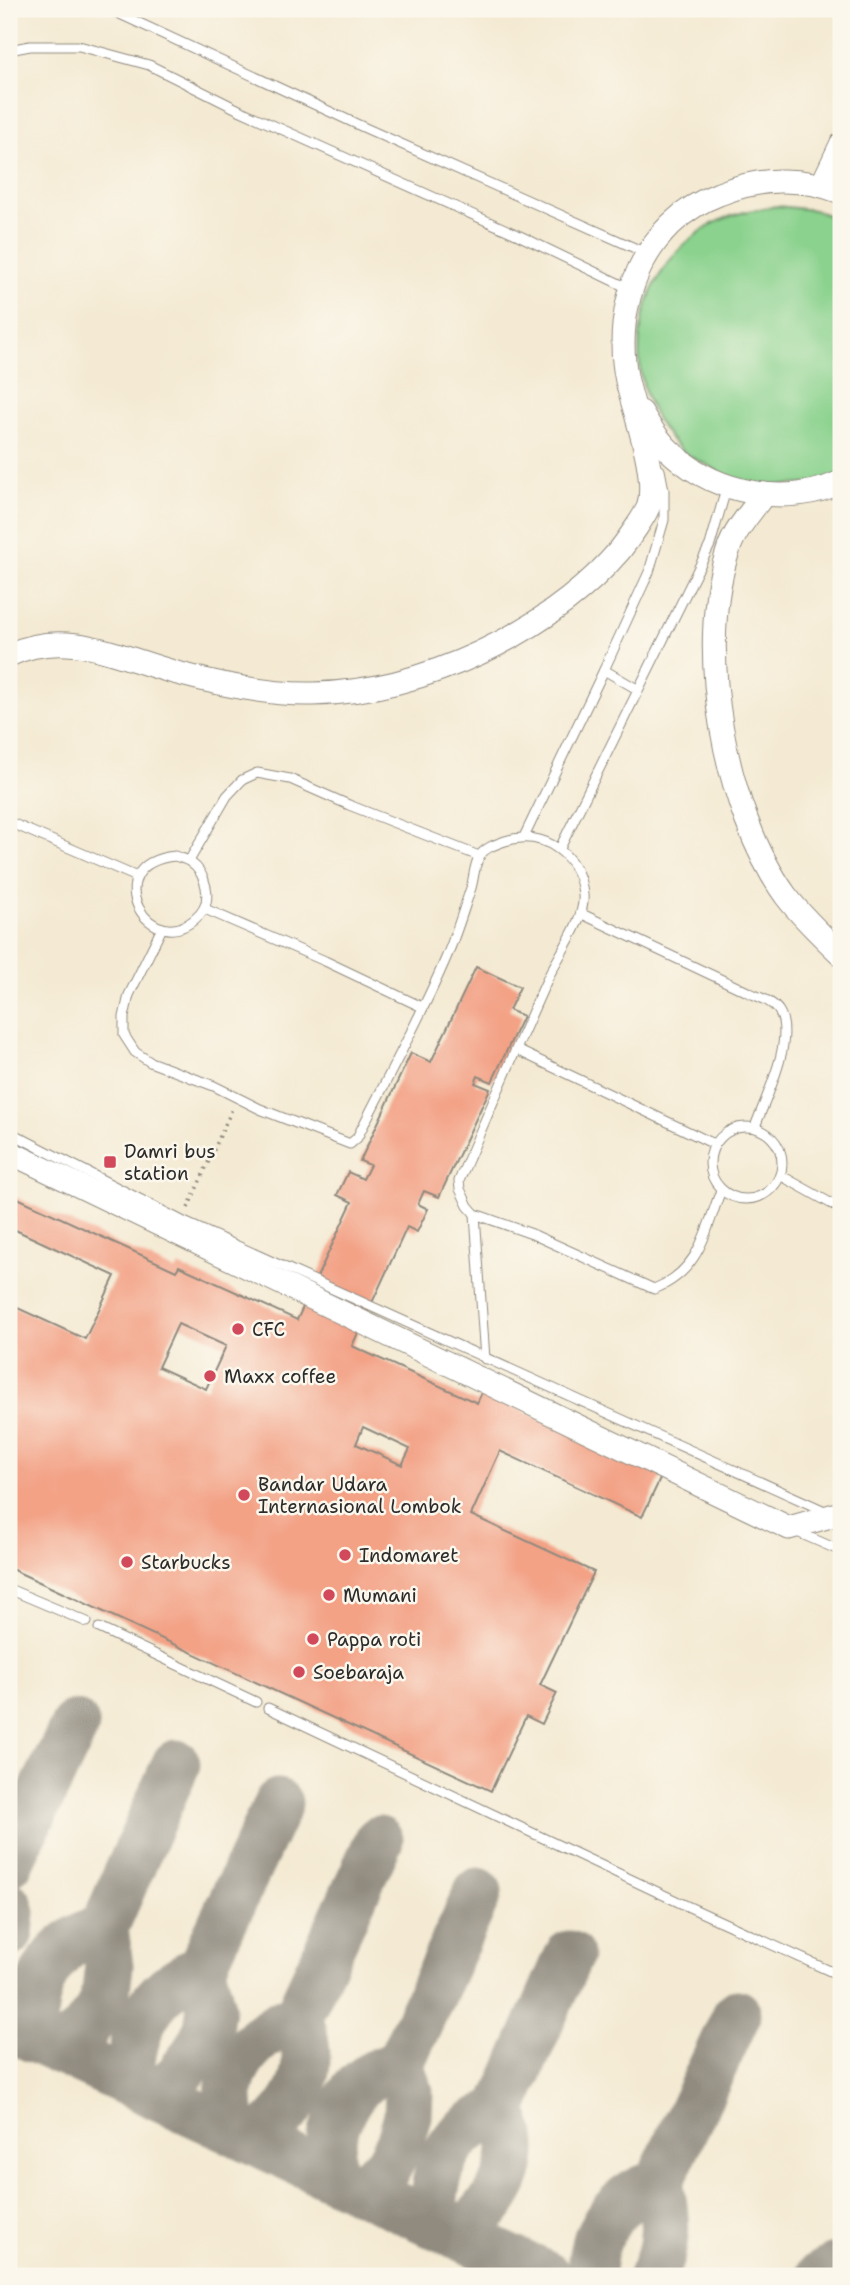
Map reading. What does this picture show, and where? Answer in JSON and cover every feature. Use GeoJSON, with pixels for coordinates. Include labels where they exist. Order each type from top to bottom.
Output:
{"type":"FeatureCollection","features":[{"type":"Feature","properties":{"kind":"street"},"geometry":{"type":"LineString","coordinates":[[9,655],[21,649],[56,642],[91,647],[176,673],[248,688],[312,694],[368,688],[428,675],[500,643],[570,598],[620,549],[649,506],[650,475],[626,377],[622,333],[630,289],[647,253],[672,222],[705,199],[742,185],[782,180],[831,188],[841,145]]}},
{"type":"Feature","properties":{"kind":"street"},"geometry":{"type":"LineString","coordinates":[[626,377],[637,406],[653,432],[674,455],[690,467],[727,486],[764,494],[798,494],[841,482]]}},
{"type":"Feature","properties":{"kind":"street"},"geometry":{"type":"LineString","coordinates":[[764,494],[729,546],[719,586],[714,650],[718,713],[734,780],[754,838],[786,895],[841,954]]}},
{"type":"Feature","properties":{"kind":"street"},"geometry":{"type":"LineString","coordinates":[[9,1152],[789,1528],[838,1515]]}},
{"type":"Feature","properties":{"kind":"lane"},"geometry":{"type":"LineString","coordinates":[[109,9],[363,127],[647,253]]}},
{"type":"Feature","properties":{"kind":"lane"},"geometry":{"type":"LineString","coordinates":[[9,50],[30,46],[79,46],[149,65],[241,111],[518,235],[630,289]]}},
{"type":"Feature","properties":{"kind":"lane"},"geometry":{"type":"LineString","coordinates":[[524,837],[649,572],[664,520],[663,490],[653,432]]}},
{"type":"Feature","properties":{"kind":"lane"},"geometry":{"type":"LineString","coordinates":[[559,848],[710,545],[727,486]]}},
{"type":"Feature","properties":{"kind":"lane"},"geometry":{"type":"LineString","coordinates":[[604,670],[637,689]]}},
{"type":"Feature","properties":{"kind":"lane"},"geometry":{"type":"LineString","coordinates":[[189,861],[227,796],[242,780],[257,773],[290,779],[480,856]]}},
{"type":"Feature","properties":{"kind":"lane"},"geometry":{"type":"LineString","coordinates":[[9,822],[137,877]]}},
{"type":"Feature","properties":{"kind":"lane"},"geometry":{"type":"LineString","coordinates":[[162,928],[129,995],[124,1017],[124,1035],[135,1052],[150,1062],[214,1086],[347,1144],[353,1143],[454,938],[480,856],[493,845],[524,837],[547,841],[559,848],[575,867],[584,899],[582,914],[548,976],[459,1181],[468,1206],[475,1214],[532,1234],[654,1289],[668,1284],[694,1259],[721,1190]]}},
{"type":"Feature","properties":{"kind":"lane"},"geometry":{"type":"LineString","coordinates":[[175,856],[189,861],[203,875],[207,893],[205,909],[195,920],[184,926],[162,928],[146,920],[137,908],[134,894],[137,877],[145,866],[159,858],[175,856]]}},
{"type":"Feature","properties":{"kind":"lane"},"geometry":{"type":"LineString","coordinates":[[205,909],[422,1007]]}},
{"type":"Feature","properties":{"kind":"lane"},"geometry":{"type":"LineString","coordinates":[[582,914],[742,989],[772,1004],[779,1011],[785,1023],[785,1036],[755,1127]]}},
{"type":"Feature","properties":{"kind":"lane"},"geometry":{"type":"LineString","coordinates":[[517,1050],[714,1144]]}},
{"type":"Feature","properties":{"kind":"lane"},"geometry":{"type":"LineString","coordinates":[[739,1126],[755,1127],[772,1137],[782,1155],[780,1175],[771,1190],[755,1198],[737,1199],[721,1190],[712,1177],[709,1160],[714,1144],[724,1133],[739,1126]]}},
{"type":"Feature","properties":{"kind":"lane"},"geometry":{"type":"LineString","coordinates":[[9,1132],[181,1221],[838,1515]]}},
{"type":"Feature","properties":{"kind":"lane"},"geometry":{"type":"LineString","coordinates":[[780,1175],[841,1209]]}},
{"type":"Feature","properties":{"kind":"lane"},"geometry":{"type":"LineString","coordinates":[[475,1214],[485,1359]]}},
{"type":"Feature","properties":{"kind":"lane"},"geometry":{"type":"LineString","coordinates":[[789,1528],[841,1551]]}},
{"type":"Feature","properties":{"kind":"lane"},"geometry":{"type":"LineString","coordinates":[[9,1589],[87,1622]]}},
{"type":"Feature","properties":{"kind":"lane"},"geometry":{"type":"LineString","coordinates":[[99,1628],[256,1702]]}},
{"type":"Feature","properties":{"kind":"lane"},"geometry":{"type":"LineString","coordinates":[[268,1708],[841,1976]]}},
{"type":"Feature","properties":{"kind":"path"},"geometry":{"type":"LineString","coordinates":[[188,1208],[237,1097]]}},
{"type":"Feature","properties":{"kind":"green space"},"geometry":{"type":"Polygon","coordinates":[[[777,206],[814,210],[841,220],[841,475],[813,483],[751,487],[687,455],[660,424],[646,395],[640,364],[640,333],[647,302],[661,274],[680,248],[722,219],[777,206]]]}},
{"type":"Feature","properties":{"kind":"building","name":"Bandar Udara Internasional Lombok"},"geometry":{"type":"Polygon","coordinates":[[[476,967],[520,987],[509,1010],[523,1016],[492,1082],[478,1076],[475,1083],[490,1089],[439,1197],[424,1191],[418,1204],[428,1209],[417,1232],[407,1227],[352,1346],[477,1403],[482,1392],[662,1475],[642,1517],[500,1451],[471,1515],[594,1572],[540,1685],[557,1693],[542,1724],[526,1716],[491,1791],[9,1568],[9,1304],[85,1339],[115,1276],[9,1227],[9,1194],[176,1271],[179,1266],[297,1320],[352,1202],[337,1195],[348,1172],[363,1179],[370,1165],[360,1161],[411,1053],[431,1062],[476,967]],[[178,1324],[158,1367],[206,1389],[226,1346],[178,1324]],[[363,1427],[356,1444],[402,1465],[410,1449],[363,1427]]]}},
{"type":"Feature","properties":{"kind":"taxiway"},"geometry":{"type":"LineString","coordinates":[[9,1862],[75,1725]]}},
{"type":"Feature","properties":{"kind":"taxiway"},"geometry":{"type":"LineString","coordinates":[[60,2051],[83,2032],[98,2012],[106,1991],[109,1966],[104,1928],[176,1764]]}},
{"type":"Feature","properties":{"kind":"taxiway"},"geometry":{"type":"LineString","coordinates":[[157,2094],[177,2078],[194,2056],[208,2029],[211,2007],[201,1969],[278,1803]]}},
{"type":"Feature","properties":{"kind":"taxiway"},"geometry":{"type":"LineString","coordinates":[[256,2141],[284,2115],[301,2086],[306,2054],[298,2016],[379,1840]]}},
{"type":"Feature","properties":{"kind":"taxiway"},"geometry":{"type":"LineString","coordinates":[[333,2177],[330,2147],[334,2130],[347,2101],[368,2079],[399,2065],[478,1892]]}},
{"type":"Feature","properties":{"kind":"taxiway"},"geometry":{"type":"LineString","coordinates":[[9,1906],[9,1933]]}},
{"type":"Feature","properties":{"kind":"taxiway"},"geometry":{"type":"LineString","coordinates":[[33,2038],[35,2001],[40,1984],[57,1955],[70,1944],[104,1928]]}},
{"type":"Feature","properties":{"kind":"taxiway"},"geometry":{"type":"LineString","coordinates":[[456,2234],[468,2227],[489,2206],[505,2180],[512,2152],[510,2130],[501,2111],[569,1955]]}},
{"type":"Feature","properties":{"kind":"taxiway"},"geometry":{"type":"LineString","coordinates":[[129,2082],[134,2044],[147,2013],[168,1988],[201,1969]]}},
{"type":"Feature","properties":{"kind":"taxiway"},"geometry":{"type":"LineString","coordinates":[[592,2276],[594,2252],[603,2228],[618,2207],[638,2192],[659,2183],[737,2014]]}},
{"type":"Feature","properties":{"kind":"taxiway"},"geometry":{"type":"LineString","coordinates":[[231,2129],[229,2096],[236,2068],[251,2046],[262,2036],[298,2016]]}},
{"type":"Feature","properties":{"kind":"taxiway"},"geometry":{"type":"LineString","coordinates":[[9,2027],[547,2276]]}},
{"type":"Feature","properties":{"kind":"taxiway"},"geometry":{"type":"LineString","coordinates":[[358,2189],[388,2166],[400,2143],[408,2116],[409,2092],[399,2065]]}},
{"type":"Feature","properties":{"kind":"taxiway"},"geometry":{"type":"LineString","coordinates":[[433,2224],[436,2186],[446,2154],[467,2129],[501,2111]]}},
{"type":"Feature","properties":{"kind":"taxiway"},"geometry":{"type":"LineString","coordinates":[[652,2276],[664,2242],[659,2183]]}},
{"type":"Feature","properties":{"kind":"taxiway"},"geometry":{"type":"LineString","coordinates":[[820,2276],[838,2267]]}},
{"type":"Feature","properties":{"kind":"place","name":"Damri bus station"},"geometry":{"type":"Point","coordinates":[110,1162]}},
{"type":"Feature","properties":{"kind":"place","name":"CFC"},"geometry":{"type":"Point","coordinates":[238,1329]}},
{"type":"Feature","properties":{"kind":"place","name":"Maxx coffee"},"geometry":{"type":"Point","coordinates":[210,1376]}},
{"type":"Feature","properties":{"kind":"place","name":"Bandar Udara Internasional Lombok"},"geometry":{"type":"Point","coordinates":[244,1495]}},
{"type":"Feature","properties":{"kind":"place","name":"Indomaret"},"geometry":{"type":"Point","coordinates":[345,1555]}},
{"type":"Feature","properties":{"kind":"place","name":"Starbucks"},"geometry":{"type":"Point","coordinates":[127,1562]}},
{"type":"Feature","properties":{"kind":"place","name":"Mumani"},"geometry":{"type":"Point","coordinates":[329,1595]}},
{"type":"Feature","properties":{"kind":"place","name":"Pappa roti"},"geometry":{"type":"Point","coordinates":[313,1639]}},
{"type":"Feature","properties":{"kind":"place","name":"Soebaraja"},"geometry":{"type":"Point","coordinates":[299,1672]}}]}
